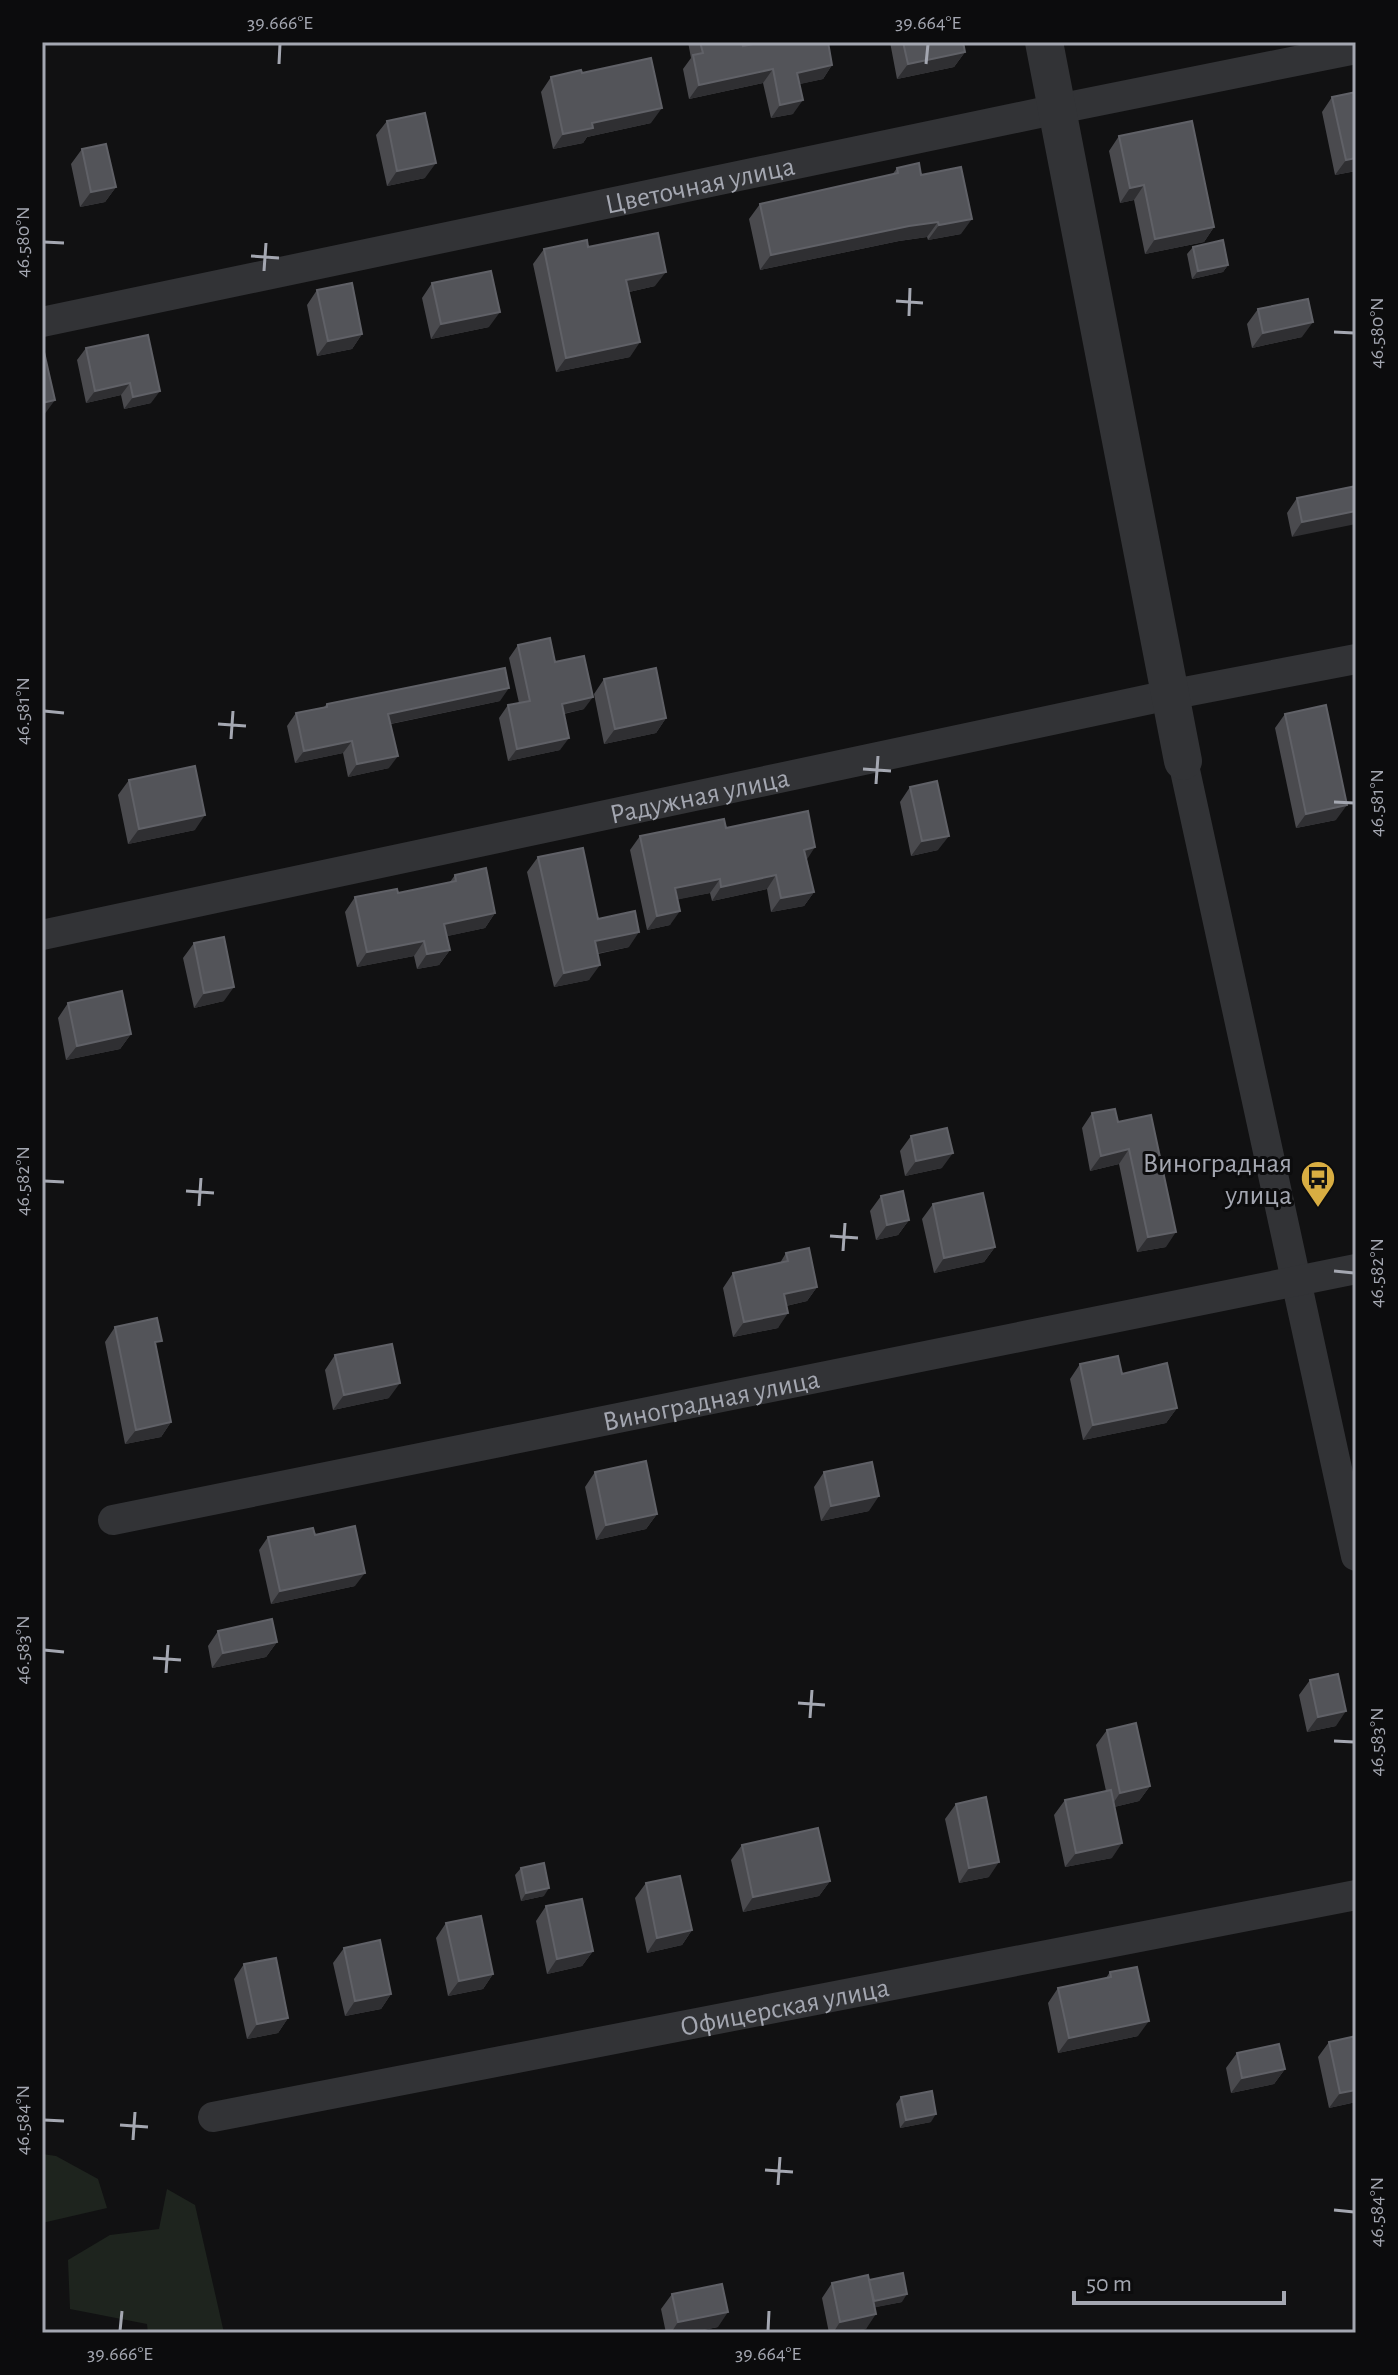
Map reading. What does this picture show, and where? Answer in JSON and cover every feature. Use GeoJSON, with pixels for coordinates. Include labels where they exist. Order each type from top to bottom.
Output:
{"type":"FeatureCollection","features":[{"type":"Feature","properties":{"kind":"street"},"geometry":{"type":"LineString","coordinates":[[1044,42],[1169,695],[1356,1556]]}},
{"type":"Feature","properties":{"kind":"street","name":"Цветочная улица"},"geometry":{"type":"LineString","coordinates":[[42,322],[1356,49]]}},
{"type":"Feature","properties":{"kind":"street","name":"Радужная улица"},"geometry":{"type":"LineString","coordinates":[[42,935],[1169,695],[1356,659]]}},
{"type":"Feature","properties":{"kind":"street","name":"Виноградная улица"},"geometry":{"type":"LineString","coordinates":[[113,1520],[1356,1269]]}},
{"type":"Feature","properties":{"kind":"street","name":"Офицерская улица"},"geometry":{"type":"LineString","coordinates":[[213,2117],[1356,1895]]}},
{"type":"Feature","properties":{"kind":"shaded area"},"geometry":{"type":"Polygon","coordinates":[[[42,2154],[56,2156],[98,2179],[107,2208],[42,2223],[42,2154]]]}},
{"type":"Feature","properties":{"kind":"shaded area"},"geometry":{"type":"Polygon","coordinates":[[[167,2189],[195,2205],[224,2333],[148,2333],[147,2324],[70,2309],[68,2260],[110,2235],[159,2229],[167,2189]]]}},
{"type":"Feature","properties":{"kind":"building"},"geometry":{"type":"Polygon","coordinates":[[[700,42],[742,42],[743,46],[763,42],[828,42],[832,65],[797,73],[803,100],[780,105],[773,69],[699,85],[693,55],[703,53],[700,42]]]}},
{"type":"Feature","properties":{"kind":"building"},"geometry":{"type":"Polygon","coordinates":[[[903,42],[963,42],[965,52],[908,64],[903,42]]]}},
{"type":"Feature","properties":{"kind":"building"},"geometry":{"type":"Polygon","coordinates":[[[651,58],[662,108],[592,123],[593,128],[563,134],[551,77],[651,58]]]}},
{"type":"Feature","properties":{"kind":"building"},"geometry":{"type":"Polygon","coordinates":[[[1356,92],[1356,158],[1346,160],[1332,97],[1356,92]]]}},
{"type":"Feature","properties":{"kind":"building"},"geometry":{"type":"Polygon","coordinates":[[[425,113],[436,163],[397,171],[387,121],[425,113]]]}},
{"type":"Feature","properties":{"kind":"building"},"geometry":{"type":"Polygon","coordinates":[[[1192,121],[1214,227],[1155,239],[1144,185],[1130,188],[1119,136],[1192,121]]]}},
{"type":"Feature","properties":{"kind":"building"},"geometry":{"type":"Polygon","coordinates":[[[106,144],[116,187],[91,192],[82,149],[106,144]]]}},
{"type":"Feature","properties":{"kind":"building"},"geometry":{"type":"Polygon","coordinates":[[[919,163],[921,175],[961,167],[972,219],[909,226],[771,255],[760,204],[898,173],[897,168],[919,163]]]}},
{"type":"Feature","properties":{"kind":"building"},"geometry":{"type":"Polygon","coordinates":[[[658,233],[666,272],[626,280],[640,342],[566,358],[544,249],[587,240],[588,247],[658,233]]]}},
{"type":"Feature","properties":{"kind":"building"},"geometry":{"type":"Polygon","coordinates":[[[1223,240],[1228,265],[1198,271],[1193,247],[1223,240]]]}},
{"type":"Feature","properties":{"kind":"building"},"geometry":{"type":"Polygon","coordinates":[[[491,271],[500,312],[441,324],[432,283],[491,271]]]}},
{"type":"Feature","properties":{"kind":"building"},"geometry":{"type":"Polygon","coordinates":[[[352,283],[362,334],[328,341],[317,290],[352,283]]]}},
{"type":"Feature","properties":{"kind":"building"},"geometry":{"type":"Polygon","coordinates":[[[1308,299],[1313,322],[1263,333],[1258,309],[1308,299]]]}},
{"type":"Feature","properties":{"kind":"building"},"geometry":{"type":"Polygon","coordinates":[[[148,335],[160,391],[133,397],[130,383],[95,391],[86,348],[148,335]]]}},
{"type":"Feature","properties":{"kind":"building"},"geometry":{"type":"Polygon","coordinates":[[[42,353],[55,400],[42,403],[42,353]]]}},
{"type":"Feature","properties":{"kind":"building"},"geometry":{"type":"Polygon","coordinates":[[[1356,486],[1356,511],[1302,522],[1297,498],[1356,486]]]}},
{"type":"Feature","properties":{"kind":"building"},"geometry":{"type":"Polygon","coordinates":[[[550,638],[555,662],[584,656],[593,697],[562,704],[569,738],[517,749],[508,705],[530,701],[518,645],[550,638]]]}},
{"type":"Feature","properties":{"kind":"building"},"geometry":{"type":"Polygon","coordinates":[[[505,668],[509,688],[388,714],[398,756],[357,764],[352,741],[304,751],[296,713],[505,668]]]}},
{"type":"Feature","properties":{"kind":"building"},"geometry":{"type":"Polygon","coordinates":[[[656,668],[666,718],[615,729],[604,679],[656,668]]]}},
{"type":"Feature","properties":{"kind":"building"},"geometry":{"type":"Polygon","coordinates":[[[1326,705],[1347,805],[1306,814],[1285,714],[1326,705]]]}},
{"type":"Feature","properties":{"kind":"building"},"geometry":{"type":"Polygon","coordinates":[[[195,766],[205,815],[139,829],[129,780],[195,766]]]}},
{"type":"Feature","properties":{"kind":"building"},"geometry":{"type":"Polygon","coordinates":[[[937,781],[949,836],[922,841],[910,787],[937,781]]]}},
{"type":"Feature","properties":{"kind":"building"},"geometry":{"type":"Polygon","coordinates":[[[808,811],[815,847],[804,850],[814,892],[781,898],[776,875],[721,887],[720,879],[675,888],[680,911],[657,916],[640,836],[724,819],[726,828],[808,811]]]}},
{"type":"Feature","properties":{"kind":"building"},"geometry":{"type":"Polygon","coordinates":[[[583,848],[598,919],[635,911],[639,932],[595,941],[600,965],[564,973],[538,857],[583,848]]]}},
{"type":"Feature","properties":{"kind":"building"},"geometry":{"type":"Polygon","coordinates":[[[486,868],[495,913],[444,924],[450,950],[427,954],[424,941],[367,952],[355,897],[397,889],[398,893],[456,881],[455,875],[486,868]]]}},
{"type":"Feature","properties":{"kind":"building"},"geometry":{"type":"Polygon","coordinates":[[[224,937],[234,987],[204,993],[194,943],[224,937]]]}},
{"type":"Feature","properties":{"kind":"building"},"geometry":{"type":"Polygon","coordinates":[[[122,991],[131,1034],[77,1046],[68,1003],[122,991]]]}},
{"type":"Feature","properties":{"kind":"building"},"geometry":{"type":"Polygon","coordinates":[[[1115,1109],[1118,1122],[1151,1115],[1176,1232],[1148,1237],[1129,1149],[1101,1156],[1092,1113],[1115,1109]]]}},
{"type":"Feature","properties":{"kind":"building"},"geometry":{"type":"Polygon","coordinates":[[[947,1128],[953,1153],[916,1161],[911,1136],[947,1128]]]}},
{"type":"Feature","properties":{"kind":"building"},"geometry":{"type":"Polygon","coordinates":[[[903,1191],[909,1220],[887,1225],[881,1196],[903,1191]]]}},
{"type":"Feature","properties":{"kind":"building"},"geometry":{"type":"Polygon","coordinates":[[[983,1193],[995,1247],[944,1258],[933,1204],[983,1193]]]}},
{"type":"Feature","properties":{"kind":"building"},"geometry":{"type":"Polygon","coordinates":[[[809,1248],[817,1287],[784,1294],[788,1313],[744,1322],[733,1273],[788,1261],[786,1253],[809,1248]]]}},
{"type":"Feature","properties":{"kind":"building"},"geometry":{"type":"Polygon","coordinates":[[[157,1318],[162,1341],[155,1342],[171,1422],[136,1430],[115,1327],[157,1318]]]}},
{"type":"Feature","properties":{"kind":"building"},"geometry":{"type":"Polygon","coordinates":[[[392,1344],[400,1383],[344,1395],[335,1355],[392,1344]]]}},
{"type":"Feature","properties":{"kind":"building"},"geometry":{"type":"Polygon","coordinates":[[[1118,1356],[1122,1374],[1167,1363],[1177,1408],[1093,1425],[1080,1364],[1118,1356]]]}},
{"type":"Feature","properties":{"kind":"building"},"geometry":{"type":"Polygon","coordinates":[[[646,1461],[657,1514],[606,1525],[595,1472],[646,1461]]]}},
{"type":"Feature","properties":{"kind":"building"},"geometry":{"type":"Polygon","coordinates":[[[872,1462],[879,1496],[831,1506],[824,1472],[872,1462]]]}},
{"type":"Feature","properties":{"kind":"building"},"geometry":{"type":"Polygon","coordinates":[[[355,1526],[365,1573],[280,1591],[268,1537],[313,1528],[315,1535],[355,1526]]]}},
{"type":"Feature","properties":{"kind":"building"},"geometry":{"type":"Polygon","coordinates":[[[272,1619],[277,1642],[223,1653],[218,1631],[272,1619]]]}},
{"type":"Feature","properties":{"kind":"building"},"geometry":{"type":"Polygon","coordinates":[[[1338,1674],[1346,1711],[1318,1717],[1310,1680],[1338,1674]]]}},
{"type":"Feature","properties":{"kind":"building"},"geometry":{"type":"Polygon","coordinates":[[[1136,1723],[1150,1786],[1120,1793],[1107,1730],[1136,1723]]]}},
{"type":"Feature","properties":{"kind":"building"},"geometry":{"type":"Polygon","coordinates":[[[1111,1790],[1122,1843],[1076,1853],[1065,1800],[1111,1790]]]}},
{"type":"Feature","properties":{"kind":"building"},"geometry":{"type":"Polygon","coordinates":[[[986,1797],[999,1862],[969,1868],[956,1804],[986,1797]]]}},
{"type":"Feature","properties":{"kind":"building"},"geometry":{"type":"Polygon","coordinates":[[[818,1828],[830,1881],[753,1897],[742,1845],[818,1828]]]}},
{"type":"Feature","properties":{"kind":"building"},"geometry":{"type":"Polygon","coordinates":[[[544,1863],[549,1888],[526,1893],[521,1868],[544,1863]]]}},
{"type":"Feature","properties":{"kind":"building"},"geometry":{"type":"Polygon","coordinates":[[[680,1876],[692,1930],[657,1938],[646,1883],[680,1876]]]}},
{"type":"Feature","properties":{"kind":"building"},"geometry":{"type":"Polygon","coordinates":[[[582,1899],[593,1951],[557,1959],[546,1906],[582,1899]]]}},
{"type":"Feature","properties":{"kind":"building"},"geometry":{"type":"Polygon","coordinates":[[[481,1916],[493,1974],[459,1981],[446,1923],[481,1916]]]}},
{"type":"Feature","properties":{"kind":"building"},"geometry":{"type":"Polygon","coordinates":[[[380,1940],[391,1994],[355,2001],[344,1948],[380,1940]]]}},
{"type":"Feature","properties":{"kind":"building"},"geometry":{"type":"Polygon","coordinates":[[[276,1958],[288,2018],[257,2024],[244,1964],[276,1958]]]}},
{"type":"Feature","properties":{"kind":"building"},"geometry":{"type":"Polygon","coordinates":[[[1137,1967],[1149,2021],[1069,2038],[1058,1988],[1111,1977],[1110,1972],[1137,1967]]]}},
{"type":"Feature","properties":{"kind":"building"},"geometry":{"type":"Polygon","coordinates":[[[1356,2036],[1356,2090],[1340,2093],[1329,2042],[1356,2036]]]}},
{"type":"Feature","properties":{"kind":"building"},"geometry":{"type":"Polygon","coordinates":[[[1279,2044],[1285,2069],[1242,2078],[1237,2053],[1279,2044]]]}},
{"type":"Feature","properties":{"kind":"building"},"geometry":{"type":"Polygon","coordinates":[[[932,2091],[936,2114],[906,2120],[901,2097],[932,2091]]]}},
{"type":"Feature","properties":{"kind":"building"},"geometry":{"type":"Polygon","coordinates":[[[903,2273],[907,2294],[874,2301],[869,2280],[903,2273]]]}},
{"type":"Feature","properties":{"kind":"building"},"geometry":{"type":"Polygon","coordinates":[[[868,2275],[876,2314],[840,2322],[832,2283],[868,2275]]]}},
{"type":"Feature","properties":{"kind":"building"},"geometry":{"type":"Polygon","coordinates":[[[722,2284],[728,2312],[678,2322],[672,2294],[722,2284]]]}},
{"type":"Feature","properties":{"kind":"place","name":"Виноградная улица"},"geometry":{"type":"Point","coordinates":[1318,1209]}}]}
